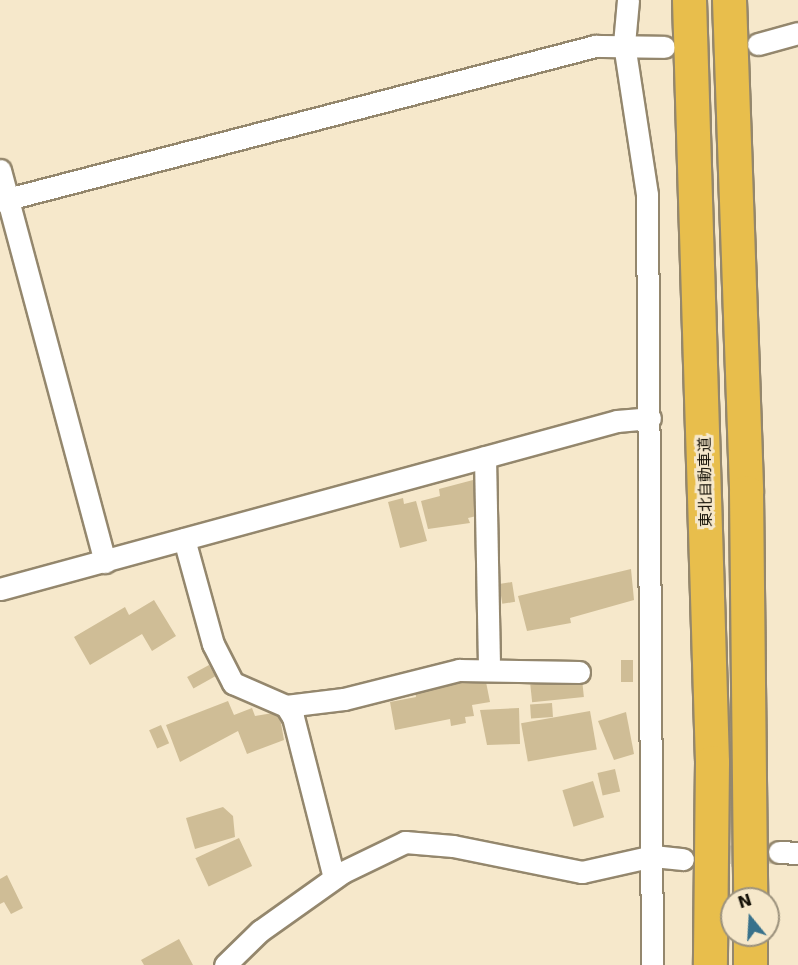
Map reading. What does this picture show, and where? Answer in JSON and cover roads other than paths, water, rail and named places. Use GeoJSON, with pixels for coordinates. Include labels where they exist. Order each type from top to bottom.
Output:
{"type":"FeatureCollection","features":[{"type":"Feature","properties":{"kind":"highway","name":"東北自動車道"},"geometry":{"type":"LineString","coordinates":[[689,0],[712,750],[710,965]]}},
{"type":"Feature","properties":{"kind":"highway"},"geometry":{"type":"LineString","coordinates":[[729,0],[746,492],[750,887]]}},
{"type":"Feature","properties":{"kind":"highway"},"geometry":{"type":"LineString","coordinates":[[750,947],[750,965]]}},
{"type":"Feature","properties":{"kind":"street"},"geometry":{"type":"LineString","coordinates":[[627,0],[624,44],[646,195],[650,418],[647,640],[653,856],[652,965]]}},
{"type":"Feature","properties":{"kind":"street"},"geometry":{"type":"LineString","coordinates":[[758,44],[798,33]]}},
{"type":"Feature","properties":{"kind":"street"},"geometry":{"type":"LineString","coordinates":[[4,200],[595,46],[624,44],[664,47]]}},
{"type":"Feature","properties":{"kind":"street"},"geometry":{"type":"LineString","coordinates":[[0,170],[4,200],[105,562]]}},
{"type":"Feature","properties":{"kind":"street"},"geometry":{"type":"LineString","coordinates":[[0,589],[617,421],[650,418]]}},
{"type":"Feature","properties":{"kind":"street"},"geometry":{"type":"LineString","coordinates":[[485,457],[489,668]]}},
{"type":"Feature","properties":{"kind":"street"},"geometry":{"type":"LineString","coordinates":[[184,539],[213,644],[233,683],[286,706],[489,668],[579,672]]}},
{"type":"Feature","properties":{"kind":"street"},"geometry":{"type":"LineString","coordinates":[[286,706],[334,878]]}},
{"type":"Feature","properties":{"kind":"street"},"geometry":{"type":"LineString","coordinates":[[225,965],[260,931],[334,878],[405,842],[453,846],[582,873],[653,856],[683,860]]}},
{"type":"Feature","properties":{"kind":"tunnel"},"geometry":{"type":"LineString","coordinates":[[699,858],[779,852]]}}]}
